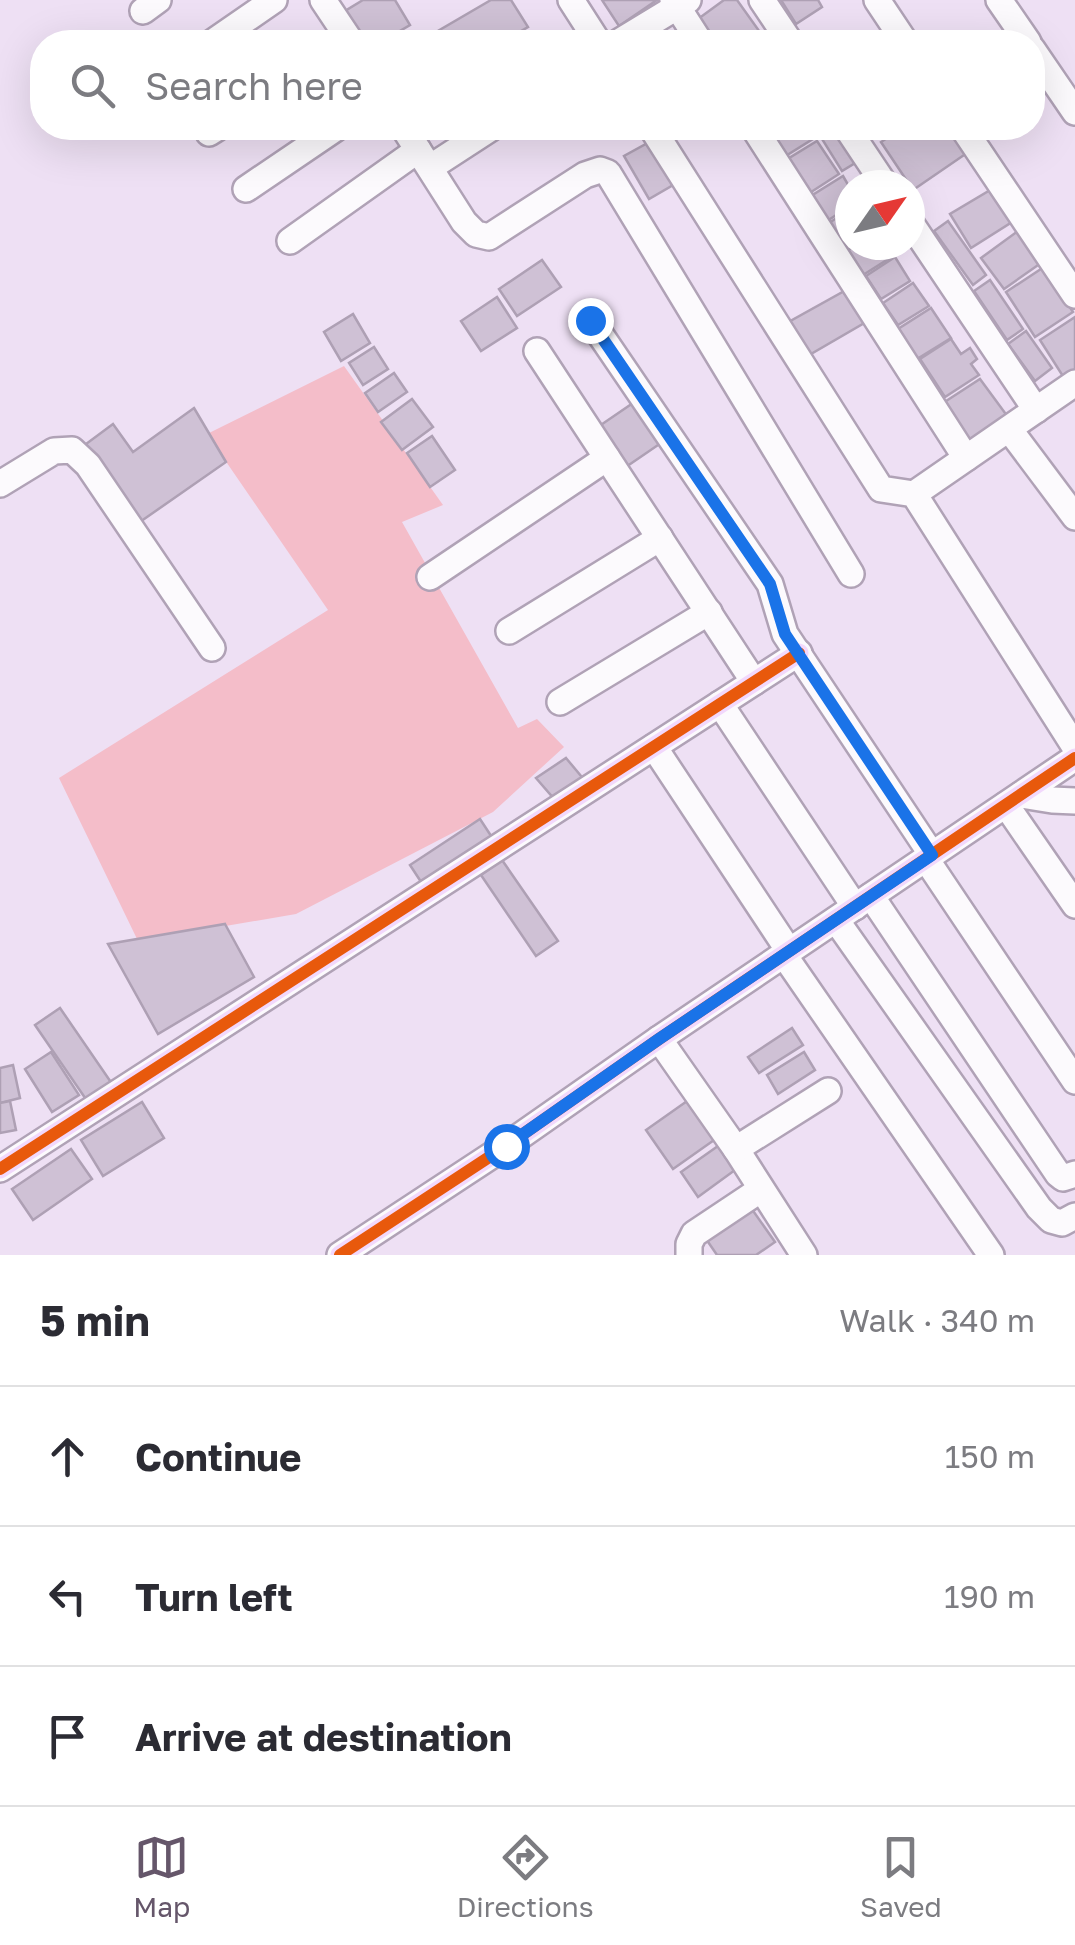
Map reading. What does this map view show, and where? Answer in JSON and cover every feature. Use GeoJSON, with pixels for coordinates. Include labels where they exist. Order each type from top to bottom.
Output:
{"type":"FeatureCollection","features":[{"type":"Feature","properties":{"kind":"street"},"geometry":{"type":"LineString","coordinates":[[231,30],[274,0]]}},
{"type":"Feature","properties":{"kind":"street"},"geometry":{"type":"LineString","coordinates":[[571,0],[590,30]]}},
{"type":"Feature","properties":{"kind":"street"},"geometry":{"type":"LineString","coordinates":[[762,0],[782,30]]}},
{"type":"Feature","properties":{"kind":"street"},"geometry":{"type":"LineString","coordinates":[[877,0],[898,30]]}},
{"type":"Feature","properties":{"kind":"street"},"geometry":{"type":"LineString","coordinates":[[999,0],[1020,30]]}},
{"type":"Feature","properties":{"kind":"street"},"geometry":{"type":"LineString","coordinates":[[637,30],[679,2],[694,30]]}},
{"type":"Feature","properties":{"kind":"street"},"geometry":{"type":"LineString","coordinates":[[336,5],[344,30]]}},
{"type":"Feature","properties":{"kind":"street"},"geometry":{"type":"LineString","coordinates":[[1045,68],[1075,112]]}},
{"type":"Feature","properties":{"kind":"street"},"geometry":{"type":"LineString","coordinates":[[246,189],[318,140]]}},
{"type":"Feature","properties":{"kind":"street"},"geometry":{"type":"LineString","coordinates":[[412,140],[464,222],[476,234],[489,238],[584,175],[600,170],[608,173],[851,574]]}},
{"type":"Feature","properties":{"kind":"street"},"geometry":{"type":"LineString","coordinates":[[290,240],[425,159],[465,140]]}},
{"type":"Feature","properties":{"kind":"street"},"geometry":{"type":"LineString","coordinates":[[660,140],[881,489],[914,494],[1075,383]]}},
{"type":"Feature","properties":{"kind":"street"},"geometry":{"type":"LineString","coordinates":[[762,140],[966,458]]}},
{"type":"Feature","properties":{"kind":"street"},"geometry":{"type":"LineString","coordinates":[[855,140],[876,170]]}},
{"type":"Feature","properties":{"kind":"street"},"geometry":{"type":"LineString","coordinates":[[970,140],[1075,295]]}},
{"type":"Feature","properties":{"kind":"street"},"geometry":{"type":"LineString","coordinates":[[925,244],[1036,410]]}},
{"type":"Feature","properties":{"kind":"street"},"geometry":{"type":"LineString","coordinates":[[590,320],[770,584],[785,634],[1075,1082]]}},
{"type":"Feature","properties":{"kind":"street"},"geometry":{"type":"LineString","coordinates":[[537,352],[754,682]]}},
{"type":"Feature","properties":{"kind":"street"},"geometry":{"type":"LineString","coordinates":[[1009,429],[1065,480],[1075,517]]}},
{"type":"Feature","properties":{"kind":"street"},"geometry":{"type":"LineString","coordinates":[[0,484],[54,451],[72,450],[88,465],[212,648]]}},
{"type":"Feature","properties":{"kind":"street"},"geometry":{"type":"LineString","coordinates":[[430,577],[607,458]]}},
{"type":"Feature","properties":{"kind":"street"},"geometry":{"type":"LineString","coordinates":[[914,494],[1075,747]]}},
{"type":"Feature","properties":{"kind":"street"},"geometry":{"type":"LineString","coordinates":[[509,631],[660,538]]}},
{"type":"Feature","properties":{"kind":"street"},"geometry":{"type":"LineString","coordinates":[[560,702],[708,612]]}},
{"type":"Feature","properties":{"kind":"street"},"geometry":{"type":"LineString","coordinates":[[0,1169],[798,654]]}},
{"type":"Feature","properties":{"kind":"street"},"geometry":{"type":"LineString","coordinates":[[720,704],[854,908],[1040,1208],[1051,1220],[1062,1223],[1075,1216]]}},
{"type":"Feature","properties":{"kind":"street"},"geometry":{"type":"LineString","coordinates":[[654,748],[786,953],[991,1255]]}},
{"type":"Feature","properties":{"kind":"street"},"geometry":{"type":"LineString","coordinates":[[342,1254],[1075,758]]}},
{"type":"Feature","properties":{"kind":"street"},"geometry":{"type":"LineString","coordinates":[[1013,800],[1075,801]]}},
{"type":"Feature","properties":{"kind":"street"},"geometry":{"type":"LineString","coordinates":[[1013,800],[1075,906]]}},
{"type":"Feature","properties":{"kind":"street"},"geometry":{"type":"LineString","coordinates":[[854,908],[1058,1174],[1064,1178],[1075,1174]]}},
{"type":"Feature","properties":{"kind":"street"},"geometry":{"type":"LineString","coordinates":[[659,1039],[804,1255]]}},
{"type":"Feature","properties":{"kind":"street"},"geometry":{"type":"LineString","coordinates":[[736,1149],[828,1091]]}},
{"type":"Feature","properties":{"kind":"street"},"geometry":{"type":"LineString","coordinates":[[689,1255],[694,1234],[760,1190]]}},
{"type":"Feature","properties":{"kind":"shaded area"},"geometry":{"type":"Polygon","coordinates":[[[344,366],[443,505],[402,522],[518,728],[537,719],[564,747],[493,812],[296,914],[138,941],[59,778],[328,610],[207,434],[344,366]]]}},
{"type":"Feature","properties":{"kind":"building"},"geometry":{"type":"Polygon","coordinates":[[[363,0],[395,0],[410,25],[401,30],[357,30],[345,11],[363,0]]]}},
{"type":"Feature","properties":{"kind":"building"},"geometry":{"type":"Polygon","coordinates":[[[491,0],[511,0],[528,27],[523,30],[440,30],[491,0]]]}},
{"type":"Feature","properties":{"kind":"building"},"geometry":{"type":"Polygon","coordinates":[[[602,0],[657,0],[619,26],[602,0]]]}},
{"type":"Feature","properties":{"kind":"building"},"geometry":{"type":"Polygon","coordinates":[[[724,0],[737,0],[758,30],[706,30],[698,19],[724,0]]]}},
{"type":"Feature","properties":{"kind":"building"},"geometry":{"type":"Polygon","coordinates":[[[781,0],[818,0],[822,7],[796,24],[781,0]]]}},
{"type":"Feature","properties":{"kind":"building"},"geometry":{"type":"Polygon","coordinates":[[[656,140],[680,181],[649,199],[624,156],[656,140]]]}},
{"type":"Feature","properties":{"kind":"building"},"geometry":{"type":"Polygon","coordinates":[[[773,140],[811,140],[784,157],[773,140]]]}},
{"type":"Feature","properties":{"kind":"building"},"geometry":{"type":"Polygon","coordinates":[[[823,140],[847,140],[860,160],[841,170],[823,140]]]}},
{"type":"Feature","properties":{"kind":"building"},"geometry":{"type":"Polygon","coordinates":[[[884,140],[958,140],[967,153],[925,182],[925,170],[900,170],[881,142],[884,140]]]}},
{"type":"Feature","properties":{"kind":"building"},"geometry":{"type":"Polygon","coordinates":[[[817,141],[836,170],[835,177],[808,194],[786,160],[817,141]]]}},
{"type":"Feature","properties":{"kind":"building"},"geometry":{"type":"Polygon","coordinates":[[[835,181],[835,216],[827,221],[811,196],[835,181]]]}},
{"type":"Feature","properties":{"kind":"building"},"geometry":{"type":"Polygon","coordinates":[[[992,189],[1012,222],[971,248],[950,214],[992,189]]]}},
{"type":"Feature","properties":{"kind":"building"},"geometry":{"type":"Polygon","coordinates":[[[948,221],[986,275],[973,285],[934,231],[948,221]]]}},
{"type":"Feature","properties":{"kind":"building"},"geometry":{"type":"Polygon","coordinates":[[[1018,231],[1041,263],[1004,289],[981,258],[1018,231]]]}},
{"type":"Feature","properties":{"kind":"building"},"geometry":{"type":"Polygon","coordinates":[[[542,260],[561,287],[517,316],[499,289],[542,260]]]}},
{"type":"Feature","properties":{"kind":"building"},"geometry":{"type":"Polygon","coordinates":[[[854,260],[887,260],[863,275],[854,260]]]}},
{"type":"Feature","properties":{"kind":"building"},"geometry":{"type":"Polygon","coordinates":[[[897,260],[910,281],[881,299],[866,276],[897,260]]]}},
{"type":"Feature","properties":{"kind":"building"},"geometry":{"type":"Polygon","coordinates":[[[1044,267],[1073,312],[1035,337],[1006,292],[1044,267]]]}},
{"type":"Feature","properties":{"kind":"building"},"geometry":{"type":"Polygon","coordinates":[[[990,280],[1023,329],[1007,340],[974,291],[990,280]]]}},
{"type":"Feature","properties":{"kind":"building"},"geometry":{"type":"Polygon","coordinates":[[[913,283],[929,306],[898,325],[883,303],[913,283]]]}},
{"type":"Feature","properties":{"kind":"building"},"geometry":{"type":"Polygon","coordinates":[[[848,289],[866,322],[804,358],[785,324],[848,289]]]}},
{"type":"Feature","properties":{"kind":"building"},"geometry":{"type":"Polygon","coordinates":[[[497,297],[517,328],[481,351],[461,321],[497,297]]]}},
{"type":"Feature","properties":{"kind":"building"},"geometry":{"type":"Polygon","coordinates":[[[931,308],[951,338],[917,359],[898,329],[931,308]]]}},
{"type":"Feature","properties":{"kind":"building"},"geometry":{"type":"Polygon","coordinates":[[[353,314],[370,343],[341,361],[324,332],[353,314]]]}},
{"type":"Feature","properties":{"kind":"building"},"geometry":{"type":"Polygon","coordinates":[[[1075,317],[1075,375],[1066,381],[1040,340],[1075,317]]]}},
{"type":"Feature","properties":{"kind":"building"},"geometry":{"type":"Polygon","coordinates":[[[1026,331],[1052,368],[1035,381],[1008,344],[1026,331]]]}},
{"type":"Feature","properties":{"kind":"building"},"geometry":{"type":"Polygon","coordinates":[[[951,339],[961,354],[970,348],[977,359],[971,364],[979,375],[945,397],[920,359],[951,339]]]}},
{"type":"Feature","properties":{"kind":"building"},"geometry":{"type":"Polygon","coordinates":[[[374,347],[388,369],[363,385],[349,363],[374,347]]]}},
{"type":"Feature","properties":{"kind":"building"},"geometry":{"type":"Polygon","coordinates":[[[394,373],[407,392],[378,412],[365,393],[394,373]]]}},
{"type":"Feature","properties":{"kind":"building"},"geometry":{"type":"Polygon","coordinates":[[[980,379],[1008,417],[974,446],[943,403],[980,379]]]}},
{"type":"Feature","properties":{"kind":"building"},"geometry":{"type":"Polygon","coordinates":[[[412,399],[433,427],[402,450],[381,422],[412,399]]]}},
{"type":"Feature","properties":{"kind":"building"},"geometry":{"type":"Polygon","coordinates":[[[633,403],[661,443],[620,471],[592,431],[633,403]]]}},
{"type":"Feature","properties":{"kind":"building"},"geometry":{"type":"Polygon","coordinates":[[[194,408],[226,462],[137,524],[86,444],[113,424],[133,452],[194,408]]]}},
{"type":"Feature","properties":{"kind":"building"},"geometry":{"type":"Polygon","coordinates":[[[432,436],[455,470],[430,487],[407,453],[432,436]]]}},
{"type":"Feature","properties":{"kind":"building"},"geometry":{"type":"Polygon","coordinates":[[[566,758],[586,782],[556,801],[536,778],[566,758]]]}},
{"type":"Feature","properties":{"kind":"building"},"geometry":{"type":"Polygon","coordinates":[[[480,819],[497,845],[427,891],[410,865],[480,819]]]}},
{"type":"Feature","properties":{"kind":"building"},"geometry":{"type":"Polygon","coordinates":[[[502,860],[558,941],[536,956],[481,875],[502,860]]]}},
{"type":"Feature","properties":{"kind":"building"},"geometry":{"type":"Polygon","coordinates":[[[225,924],[254,977],[158,1034],[108,944],[225,924]]]}},
{"type":"Feature","properties":{"kind":"building"},"geometry":{"type":"Polygon","coordinates":[[[60,1008],[117,1091],[92,1108],[35,1025],[60,1008]]]}},
{"type":"Feature","properties":{"kind":"building"},"geometry":{"type":"Polygon","coordinates":[[[792,1028],[803,1045],[759,1073],[748,1057],[792,1028]]]}},
{"type":"Feature","properties":{"kind":"building"},"geometry":{"type":"Polygon","coordinates":[[[51,1052],[79,1095],[52,1112],[25,1069],[51,1052]]]}},
{"type":"Feature","properties":{"kind":"building"},"geometry":{"type":"Polygon","coordinates":[[[804,1052],[815,1070],[778,1094],[767,1075],[804,1052]]]}},
{"type":"Feature","properties":{"kind":"building"},"geometry":{"type":"Polygon","coordinates":[[[13,1065],[20,1098],[0,1103],[0,1068],[13,1065]]]}},
{"type":"Feature","properties":{"kind":"building"},"geometry":{"type":"Polygon","coordinates":[[[690,1099],[717,1138],[673,1169],[646,1130],[690,1099]]]}},
{"type":"Feature","properties":{"kind":"building"},"geometry":{"type":"Polygon","coordinates":[[[10,1101],[16,1130],[0,1133],[0,1103],[10,1101]]]}},
{"type":"Feature","properties":{"kind":"building"},"geometry":{"type":"Polygon","coordinates":[[[142,1102],[164,1138],[103,1176],[81,1140],[142,1102]]]}},
{"type":"Feature","properties":{"kind":"building"},"geometry":{"type":"Polygon","coordinates":[[[718,1146],[735,1170],[698,1197],[681,1172],[718,1146]]]}},
{"type":"Feature","properties":{"kind":"building"},"geometry":{"type":"Polygon","coordinates":[[[71,1149],[92,1179],[33,1220],[12,1189],[71,1149]]]}},
{"type":"Feature","properties":{"kind":"building"},"geometry":{"type":"Polygon","coordinates":[[[749,1205],[775,1242],[756,1255],[717,1255],[704,1236],[749,1205]]]}},
{"type":"Feature","properties":{"kind":"cycle path"},"geometry":{"type":"LineString","coordinates":[[0,1169],[799,653]]}},
{"type":"Feature","properties":{"kind":"cycle path"},"geometry":{"type":"LineString","coordinates":[[340,1255],[1075,758]]}},
{"type":"Feature","properties":{"kind":"route"},"geometry":{"type":"LineString","coordinates":[[506,1146],[932,855],[785,634],[770,584],[590,320]]}}]}
